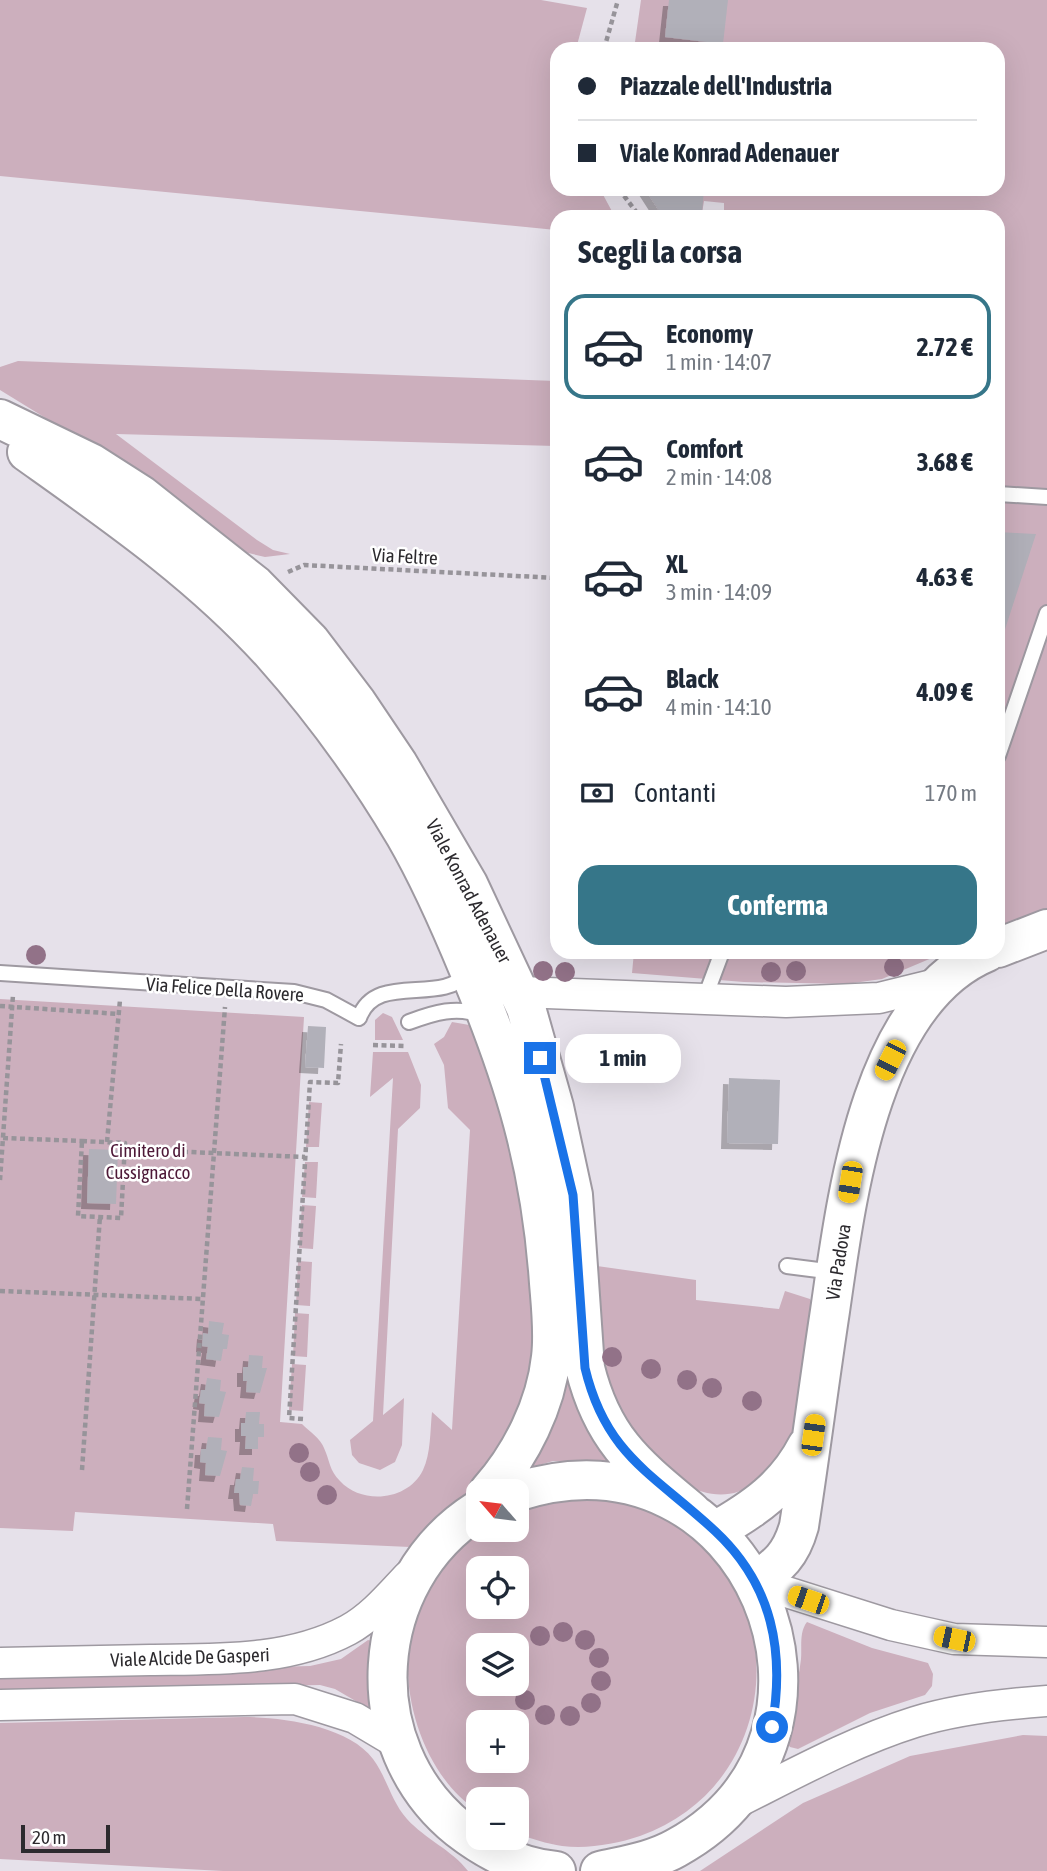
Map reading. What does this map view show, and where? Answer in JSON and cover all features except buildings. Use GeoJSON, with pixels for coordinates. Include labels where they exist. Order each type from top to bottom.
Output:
{"type":"FeatureCollection","features":[{"type":"Feature","properties":{"kind":"main road","name":"Viale Konrad Adenauer"},"geometry":{"type":"LineString","coordinates":[[0,419],[91,463],[141,495],[255,585],[310,642],[357,702],[398,764],[468,884],[520,992],[554,1108],[573,1195],[585,1368],[591,1395],[604,1425],[624,1452],[704,1522]]}},
{"type":"Feature","properties":{"kind":"main road","name":"Viale Konrad Adenauer"},"geometry":{"type":"LineString","coordinates":[[0,433],[170,556],[223,602],[272,653],[347,746],[404,835],[450,925],[489,1019],[531,1143],[545,1228],[552,1356],[545,1391],[534,1421],[496,1479]]}},
{"type":"Feature","properties":{"kind":"main road"},"geometry":{"type":"LineString","coordinates":[[1005,945],[1047,929]]}},
{"type":"Feature","properties":{"kind":"main road","name":"Via Padova"},"geometry":{"type":"LineString","coordinates":[[755,1581],[781,1565],[796,1538],[835,1272],[855,1157],[871,1107],[898,1044],[940,983],[971,959]]}},
{"type":"Feature","properties":{"kind":"main road","name":"Via Padova"},"geometry":{"type":"LineString","coordinates":[[704,1522],[770,1496],[801,1459],[813,1435]]}},
{"type":"Feature","properties":{"kind":"main road"},"geometry":{"type":"LineString","coordinates":[[529,1488],[545,1483],[596,1479],[646,1489],[704,1522],[755,1581],[770,1616],[777,1652],[778,1690],[772,1727],[759,1762],[730,1806],[695,1838],[648,1865],[600,1871]]}},
{"type":"Feature","properties":{"kind":"main road"},"geometry":{"type":"LineString","coordinates":[[466,1518],[429,1553],[403,1595],[388,1643],[386,1693],[397,1743],[415,1781],[480,1857],[556,1871]]}},
{"type":"Feature","properties":{"kind":"street","name":"Via Padova"},"geometry":{"type":"LineString","coordinates":[[520,992],[786,1002],[880,998],[940,983]]}},
{"type":"Feature","properties":{"kind":"street","name":"Viale Alcide De Gasperi"},"geometry":{"type":"LineString","coordinates":[[0,1663],[222,1659],[283,1653],[310,1647],[350,1629],[380,1606],[429,1553]]}},
{"type":"Feature","properties":{"kind":"street"},"geometry":{"type":"LineString","coordinates":[[755,1581],[891,1625],[954,1639],[1047,1642]]}},
{"type":"Feature","properties":{"kind":"street"},"geometry":{"type":"LineString","coordinates":[[0,1706],[295,1699],[355,1718],[397,1743]]}},
{"type":"Feature","properties":{"kind":"street"},"geometry":{"type":"LineString","coordinates":[[730,1806],[857,1745],[915,1722],[969,1709],[1047,1701]]}},
{"type":"Feature","properties":{"kind":"lane"},"geometry":{"type":"LineString","coordinates":[[1005,494],[1047,497]]}},
{"type":"Feature","properties":{"kind":"lane"},"geometry":{"type":"LineString","coordinates":[[1005,736],[1047,613]]}},
{"type":"Feature","properties":{"kind":"lane"},"geometry":{"type":"LineString","coordinates":[[704,1000],[719,959]]}},
{"type":"Feature","properties":{"kind":"lane","name":"Via Felice Della Rovere"},"geometry":{"type":"LineString","coordinates":[[0,973],[294,992],[326,1000],[359,1018],[368,1003],[383,995],[448,988],[456,985],[469,971]]}},
{"type":"Feature","properties":{"kind":"lane"},"geometry":{"type":"LineString","coordinates":[[409,1023],[442,1012],[462,1011],[489,1019]]}},
{"type":"Feature","properties":{"kind":"lane"},"geometry":{"type":"LineString","coordinates":[[787,1266],[835,1272]]}},
{"type":"Feature","properties":{"kind":"path"},"geometry":{"type":"LineString","coordinates":[[606,42],[618,0]]}},
{"type":"Feature","properties":{"kind":"path","name":"Via Feltre"},"geometry":{"type":"LineString","coordinates":[[255,585],[304,565],[550,578]]}},
{"type":"Feature","properties":{"kind":"path"},"geometry":{"type":"LineString","coordinates":[[0,1180],[3,1103],[13,999]]}},
{"type":"Feature","properties":{"kind":"path"},"geometry":{"type":"LineString","coordinates":[[0,1006],[119,1014]]}},
{"type":"Feature","properties":{"kind":"path"},"geometry":{"type":"LineString","coordinates":[[107,1142],[120,1006]]}},
{"type":"Feature","properties":{"kind":"path"},"geometry":{"type":"LineString","coordinates":[[187,1509],[224,1012]]}},
{"type":"Feature","properties":{"kind":"path"},"geometry":{"type":"LineString","coordinates":[[303,1419],[289,1418],[310,1082],[338,1083],[341,1044]]}},
{"type":"Feature","properties":{"kind":"path"},"geometry":{"type":"LineString","coordinates":[[373,1045],[405,1046]]}},
{"type":"Feature","properties":{"kind":"path"},"geometry":{"type":"LineString","coordinates":[[3,1138],[82,1141],[107,1142],[125,1143],[121,1217],[78,1216],[82,1141]]}},
{"type":"Feature","properties":{"kind":"path"},"geometry":{"type":"LineString","coordinates":[[166,1151],[305,1157]]}},
{"type":"Feature","properties":{"kind":"path"},"geometry":{"type":"LineString","coordinates":[[82,1470],[100,1216]]}},
{"type":"Feature","properties":{"kind":"path"},"geometry":{"type":"LineString","coordinates":[[0,1291],[203,1299]]}},
{"type":"Feature","properties":{"kind":"green space"},"geometry":{"type":"Polygon","coordinates":[[[0,0],[541,0],[587,8],[578,42],[550,42],[550,196],[604,196],[611,210],[550,210],[550,229],[0,176],[0,0]]]}},
{"type":"Feature","properties":{"kind":"green space"},"geometry":{"type":"Polygon","coordinates":[[[641,0],[1047,0],[1047,910],[1005,928],[1005,210],[724,210],[724,203],[704,201],[702,210],[658,210],[650,196],[1005,196],[1005,42],[635,42],[641,0]]]}},
{"type":"Feature","properties":{"kind":"green space"},"geometry":{"type":"Polygon","coordinates":[[[18,361],[550,381],[550,446],[116,434],[257,540],[273,550],[290,554],[265,557],[244,552],[109,457],[0,390],[0,367],[18,361]]]}},
{"type":"Feature","properties":{"kind":"green space"},"geometry":{"type":"Polygon","coordinates":[[[633,959],[929,959],[882,979],[846,984],[744,982],[632,973],[633,959]]]}},
{"type":"Feature","properties":{"kind":"green space","name":"Cimitero di Cussignacco"},"geometry":{"type":"Polygon","coordinates":[[[0,999],[304,1017],[280,1422],[302,1424],[318,1438],[336,1477],[349,1489],[372,1496],[396,1493],[416,1480],[428,1456],[432,1412],[452,1430],[470,1130],[448,1108],[444,1065],[434,1044],[444,1037],[452,1022],[481,1027],[531,1215],[537,1376],[483,1479],[466,1479],[466,1495],[430,1525],[410,1547],[276,1541],[273,1524],[75,1512],[73,1531],[0,1528],[0,999]]]}},
{"type":"Feature","properties":{"kind":"green space"},"geometry":{"type":"Polygon","coordinates":[[[383,1013],[392,1017],[403,1040],[375,1040],[375,1020],[383,1013]]]}},
{"type":"Feature","properties":{"kind":"green space"},"geometry":{"type":"Polygon","coordinates":[[[373,1052],[408,1052],[421,1085],[420,1108],[398,1129],[383,1415],[404,1398],[402,1445],[395,1462],[380,1470],[359,1463],[352,1455],[350,1440],[373,1421],[393,1078],[370,1097],[373,1052]]]}},
{"type":"Feature","properties":{"kind":"green space"},"geometry":{"type":"Polygon","coordinates":[[[309,1102],[322,1103],[319,1147],[306,1147],[309,1102]]]}},
{"type":"Feature","properties":{"kind":"green space"},"geometry":{"type":"Polygon","coordinates":[[[305,1162],[318,1162],[316,1198],[302,1197],[305,1162]]]}},
{"type":"Feature","properties":{"kind":"green space"},"geometry":{"type":"Polygon","coordinates":[[[302,1205],[316,1206],[313,1249],[299,1248],[302,1205]]]}},
{"type":"Feature","properties":{"kind":"green space"},"geometry":{"type":"Polygon","coordinates":[[[298,1261],[312,1262],[310,1306],[296,1305],[298,1261]]]}},
{"type":"Feature","properties":{"kind":"green space"},"geometry":{"type":"Polygon","coordinates":[[[597,1266],[696,1280],[696,1300],[779,1309],[785,1291],[810,1299],[814,1307],[801,1407],[789,1445],[775,1468],[734,1493],[712,1494],[690,1487],[669,1473],[650,1455],[633,1435],[612,1393],[602,1346],[597,1266]]]}},
{"type":"Feature","properties":{"kind":"green space"},"geometry":{"type":"Polygon","coordinates":[[[295,1313],[309,1314],[307,1357],[293,1356],[295,1313]]]}},
{"type":"Feature","properties":{"kind":"green space"},"geometry":{"type":"Polygon","coordinates":[[[292,1364],[306,1365],[303,1411],[289,1410],[292,1364]]]}},
{"type":"Feature","properties":{"kind":"green space"},"geometry":{"type":"Polygon","coordinates":[[[565,1369],[612,1462],[553,1461],[526,1469],[565,1369]]]}},
{"type":"Feature","properties":{"kind":"green space"},"geometry":{"type":"Polygon","coordinates":[[[577,1495],[630,1501],[684,1527],[723,1565],[747,1613],[756,1665],[750,1717],[729,1766],[692,1807],[640,1836],[602,1845],[572,1847],[529,1838],[529,1787],[466,1787],[466,1801],[458,1795],[440,1773],[426,1748],[416,1720],[408,1662],[411,1635],[419,1610],[431,1586],[468,1542],[529,1542],[529,1507],[577,1495]]]}},
{"type":"Feature","properties":{"kind":"green space"},"geometry":{"type":"Polygon","coordinates":[[[807,1622],[872,1648],[928,1663],[933,1674],[932,1686],[925,1695],[870,1713],[798,1749],[790,1747],[785,1741],[800,1669],[802,1635],[807,1622]]]}},
{"type":"Feature","properties":{"kind":"green space"},"geometry":{"type":"Polygon","coordinates":[[[368,1640],[372,1641],[374,1709],[371,1710],[335,1689],[320,1685],[0,1691],[0,1674],[310,1666],[341,1659],[368,1640]]]}},
{"type":"Feature","properties":{"kind":"green space"},"geometry":{"type":"Polygon","coordinates":[[[244,1717],[277,1719],[314,1726],[332,1731],[362,1748],[378,1766],[407,1819],[468,1871],[223,1871],[0,1859],[0,1723],[244,1717]]]}},
{"type":"Feature","properties":{"kind":"green space"},"geometry":{"type":"Polygon","coordinates":[[[1023,1735],[1047,1736],[1047,1871],[700,1871],[803,1803],[910,1756],[1023,1735]]]}},
{"type":"Feature","properties":{"kind":"route"},"geometry":{"type":"LineString","coordinates":[[540,1058],[573,1195],[585,1368],[591,1395],[604,1425],[624,1452],[716,1531],[744,1563],[755,1581],[770,1616],[777,1652],[778,1690],[772,1727]]}}]}
